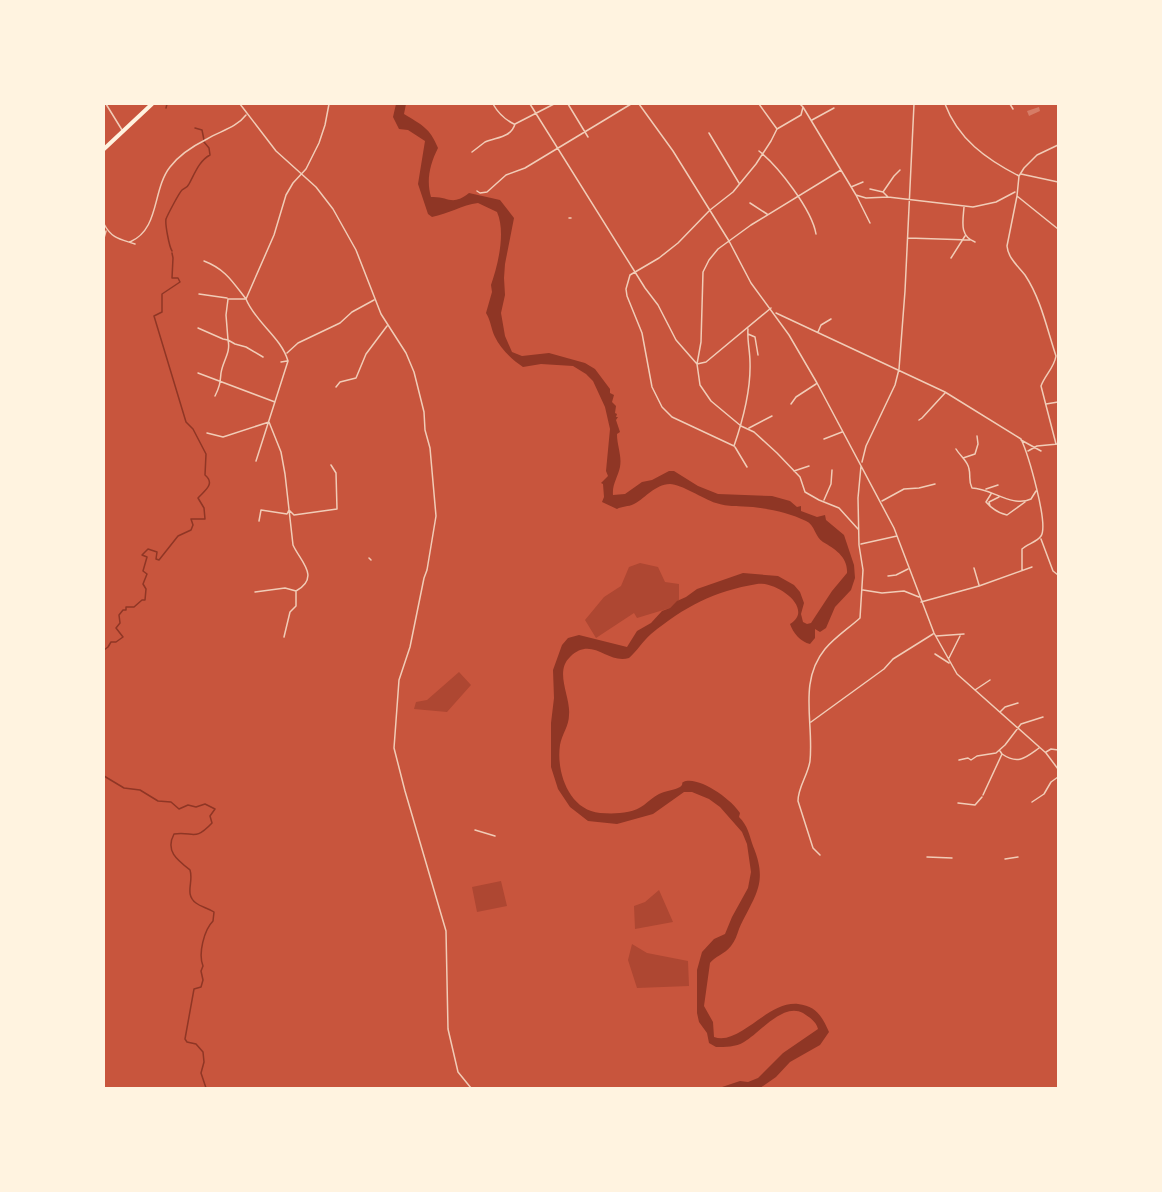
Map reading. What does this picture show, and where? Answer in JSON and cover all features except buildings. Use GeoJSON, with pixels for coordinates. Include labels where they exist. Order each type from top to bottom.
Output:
{"type":"FeatureCollection","features":[{"type":"Feature","properties":{"kind":"highway"},"geometry":{"type":"LineString","coordinates":[[104,149],[152,104]]}},
{"type":"Feature","properties":{"kind":"street"},"geometry":{"type":"LineString","coordinates":[[106,104],[122,130]]}},
{"type":"Feature","properties":{"kind":"street"},"geometry":{"type":"LineString","coordinates":[[240,104],[276,151],[315,187],[346,230],[357,250],[375,300],[406,353],[414,372],[424,412],[425,430],[430,445],[436,516],[410,647],[399,680],[394,748],[446,931],[448,1029],[458,1072],[471,1089]]}},
{"type":"Feature","properties":{"kind":"street"},"geometry":{"type":"LineString","coordinates":[[246,299],[274,235],[286,195],[312,159],[325,125],[329,104]]}},
{"type":"Feature","properties":{"kind":"street"},"geometry":{"type":"LineString","coordinates":[[493,104],[498,113],[507,121],[515,124],[554,104]]}},
{"type":"Feature","properties":{"kind":"street"},"geometry":{"type":"LineString","coordinates":[[530,104],[538,113],[658,305],[676,340],[697,364]]}},
{"type":"Feature","properties":{"kind":"street"},"geometry":{"type":"LineString","coordinates":[[568,104],[588,137]]}},
{"type":"Feature","properties":{"kind":"street"},"geometry":{"type":"LineString","coordinates":[[477,191],[487,192],[506,175],[525,168],[631,104]]}},
{"type":"Feature","properties":{"kind":"street"},"geometry":{"type":"LineString","coordinates":[[639,104],[673,150],[729,241],[751,283],[780,320],[817,383],[898,536],[920,602],[949,662],[957,674],[1046,753],[1059,769]]}},
{"type":"Feature","properties":{"kind":"street"},"geometry":{"type":"LineString","coordinates":[[759,104],[777,129]]}},
{"type":"Feature","properties":{"kind":"street"},"geometry":{"type":"LineString","coordinates":[[800,104],[856,195],[870,223]]}},
{"type":"Feature","properties":{"kind":"street"},"geometry":{"type":"LineString","coordinates":[[820,855],[813,848],[798,801],[810,762],[809,681],[813,667],[827,647],[860,618],[863,570],[859,545],[858,498],[861,464],[866,446],[895,385],[899,369],[914,104]]}},
{"type":"Feature","properties":{"kind":"street"},"geometry":{"type":"LineString","coordinates":[[945,104],[957,128],[978,152],[1019,174],[1059,182]]}},
{"type":"Feature","properties":{"kind":"street"},"geometry":{"type":"LineString","coordinates":[[1010,104],[1013,109]]}},
{"type":"Feature","properties":{"kind":"street"},"geometry":{"type":"LineString","coordinates":[[801,116],[803,107]]}},
{"type":"Feature","properties":{"kind":"street"},"geometry":{"type":"LineString","coordinates":[[811,121],[834,108]]}},
{"type":"Feature","properties":{"kind":"street"},"geometry":{"type":"LineString","coordinates":[[130,242],[143,234],[157,201],[161,181],[179,156],[238,124],[247,115]]}},
{"type":"Feature","properties":{"kind":"street"},"geometry":{"type":"LineString","coordinates":[[747,467],[734,446],[672,417],[656,397],[638,320],[626,289],[630,275],[659,258],[678,243],[710,210],[733,192],[763,154],[777,129],[801,116],[808,116]]}},
{"type":"Feature","properties":{"kind":"street"},"geometry":{"type":"LineString","coordinates":[[320,123],[325,125]]}},
{"type":"Feature","properties":{"kind":"street"},"geometry":{"type":"LineString","coordinates":[[472,152],[487,141],[506,136],[514,129],[515,124]]}},
{"type":"Feature","properties":{"kind":"street"},"geometry":{"type":"LineString","coordinates":[[709,133],[739,183]]}},
{"type":"Feature","properties":{"kind":"street"},"geometry":{"type":"LineString","coordinates":[[1027,451],[1034,447],[1057,444],[1041,386],[1056,356],[1034,293],[1026,276],[1007,250],[1019,174],[1037,155],[1059,145]]}},
{"type":"Feature","properties":{"kind":"street"},"geometry":{"type":"LineString","coordinates":[[759,151],[780,170],[814,224],[816,234]]}},
{"type":"Feature","properties":{"kind":"street"},"geometry":{"type":"LineString","coordinates":[[841,170],[768,214],[718,249],[703,272],[701,342],[697,364],[702,390],[711,401],[765,442],[802,481],[805,492],[839,508],[858,530]]}},
{"type":"Feature","properties":{"kind":"street"},"geometry":{"type":"LineString","coordinates":[[883,192],[900,170]]}},
{"type":"Feature","properties":{"kind":"street"},"geometry":{"type":"LineString","coordinates":[[850,187],[863,182]]}},
{"type":"Feature","properties":{"kind":"street"},"geometry":{"type":"LineString","coordinates":[[870,189],[883,192],[888,198]]}},
{"type":"Feature","properties":{"kind":"street"},"geometry":{"type":"LineString","coordinates":[[856,195],[866,198],[983,206],[1007,198],[1017,191]]}},
{"type":"Feature","properties":{"kind":"street"},"geometry":{"type":"LineString","coordinates":[[1017,196],[1059,229]]}},
{"type":"Feature","properties":{"kind":"street"},"geometry":{"type":"LineString","coordinates":[[750,202],[768,214]]}},
{"type":"Feature","properties":{"kind":"street"},"geometry":{"type":"LineString","coordinates":[[964,206],[963,230],[965,236],[975,242]]}},
{"type":"Feature","properties":{"kind":"street"},"geometry":{"type":"LineString","coordinates":[[104,224],[117,240],[135,244]]}},
{"type":"Feature","properties":{"kind":"street"},"geometry":{"type":"LineString","coordinates":[[104,238],[107,230]]}},
{"type":"Feature","properties":{"kind":"street"},"geometry":{"type":"LineString","coordinates":[[951,258],[965,236]]}},
{"type":"Feature","properties":{"kind":"street"},"geometry":{"type":"LineString","coordinates":[[727,238],[734,237]]}},
{"type":"Feature","properties":{"kind":"street"},"geometry":{"type":"LineString","coordinates":[[908,238],[970,240]]}},
{"type":"Feature","properties":{"kind":"street"},"geometry":{"type":"LineString","coordinates":[[204,261],[220,267],[225,272],[286,354],[288,361],[256,460]]}},
{"type":"Feature","properties":{"kind":"street"},"geometry":{"type":"LineString","coordinates":[[199,294],[246,299]]}},
{"type":"Feature","properties":{"kind":"street"},"geometry":{"type":"LineString","coordinates":[[215,396],[222,381],[221,372],[229,353],[226,315],[228,298]]}},
{"type":"Feature","properties":{"kind":"street"},"geometry":{"type":"LineString","coordinates":[[286,354],[298,343],[334,327],[352,312],[375,300]]}},
{"type":"Feature","properties":{"kind":"street"},"geometry":{"type":"LineString","coordinates":[[697,364],[706,362],[771,308]]}},
{"type":"Feature","properties":{"kind":"street"},"geometry":{"type":"LineString","coordinates":[[775,313],[945,392],[1041,451]]}},
{"type":"Feature","properties":{"kind":"street"},"geometry":{"type":"LineString","coordinates":[[818,332],[821,325],[831,319]]}},
{"type":"Feature","properties":{"kind":"street"},"geometry":{"type":"LineString","coordinates":[[780,320],[790,320]]}},
{"type":"Feature","properties":{"kind":"street"},"geometry":{"type":"LineString","coordinates":[[336,387],[340,382],[356,378],[366,354],[388,325]]}},
{"type":"Feature","properties":{"kind":"street"},"geometry":{"type":"LineString","coordinates":[[198,328],[228,339],[235,344],[246,346],[262,357]]}},
{"type":"Feature","properties":{"kind":"street"},"geometry":{"type":"LineString","coordinates":[[734,446],[741,426],[749,381],[748,329]]}},
{"type":"Feature","properties":{"kind":"street"},"geometry":{"type":"LineString","coordinates":[[747,334],[755,338],[758,355]]}},
{"type":"Feature","properties":{"kind":"street"},"geometry":{"type":"LineString","coordinates":[[281,362],[288,361]]}},
{"type":"Feature","properties":{"kind":"street"},"geometry":{"type":"LineString","coordinates":[[198,373],[214,381],[222,381],[275,402]]}},
{"type":"Feature","properties":{"kind":"street"},"geometry":{"type":"LineString","coordinates":[[791,404],[817,383]]}},
{"type":"Feature","properties":{"kind":"street"},"geometry":{"type":"LineString","coordinates":[[919,420],[945,392]]}},
{"type":"Feature","properties":{"kind":"street"},"geometry":{"type":"LineString","coordinates":[[1046,404],[1059,402]]}},
{"type":"Feature","properties":{"kind":"street"},"geometry":{"type":"LineString","coordinates":[[748,429],[772,416]]}},
{"type":"Feature","properties":{"kind":"street"},"geometry":{"type":"LineString","coordinates":[[207,433],[223,437],[268,424]]}},
{"type":"Feature","properties":{"kind":"street"},"geometry":{"type":"LineString","coordinates":[[268,424],[281,452],[293,545],[302,557],[308,578],[306,584],[296,591]]}},
{"type":"Feature","properties":{"kind":"street"},"geometry":{"type":"LineString","coordinates":[[824,439],[843,432]]}},
{"type":"Feature","properties":{"kind":"street"},"geometry":{"type":"LineString","coordinates":[[962,458],[975,454],[978,444],[977,436]]}},
{"type":"Feature","properties":{"kind":"street"},"geometry":{"type":"LineString","coordinates":[[1020,439],[1027,451],[1042,510],[1041,538],[1053,571],[1059,574]]}},
{"type":"Feature","properties":{"kind":"street"},"geometry":{"type":"LineString","coordinates":[[956,449],[969,469],[972,489],[984,489],[998,485]]}},
{"type":"Feature","properties":{"kind":"street"},"geometry":{"type":"LineString","coordinates":[[289,510],[294,514],[337,508],[336,473],[331,465]]}},
{"type":"Feature","properties":{"kind":"street"},"geometry":{"type":"LineString","coordinates":[[793,471],[809,466]]}},
{"type":"Feature","properties":{"kind":"street"},"geometry":{"type":"LineString","coordinates":[[823,501],[830,486],[832,470]]}},
{"type":"Feature","properties":{"kind":"street"},"geometry":{"type":"LineString","coordinates":[[881,501],[904,489],[934,484]]}},
{"type":"Feature","properties":{"kind":"street"},"geometry":{"type":"LineString","coordinates":[[984,489],[1000,496],[1026,501]]}},
{"type":"Feature","properties":{"kind":"street"},"geometry":{"type":"LineString","coordinates":[[991,493],[986,502],[999,513],[1007,515],[1031,499],[1036,490]]}},
{"type":"Feature","properties":{"kind":"street"},"geometry":{"type":"LineString","coordinates":[[990,506],[989,502],[1000,496]]}},
{"type":"Feature","properties":{"kind":"street"},"geometry":{"type":"LineString","coordinates":[[260,521],[261,510],[287,514],[289,510]]}},
{"type":"Feature","properties":{"kind":"street"},"geometry":{"type":"LineString","coordinates":[[859,545],[898,536]]}},
{"type":"Feature","properties":{"kind":"street"},"geometry":{"type":"LineString","coordinates":[[1022,570],[1022,549],[1041,538]]}},
{"type":"Feature","properties":{"kind":"street"},"geometry":{"type":"LineString","coordinates":[[920,602],[979,586],[1032,567]]}},
{"type":"Feature","properties":{"kind":"street"},"geometry":{"type":"LineString","coordinates":[[888,576],[896,575],[909,568]]}},
{"type":"Feature","properties":{"kind":"street"},"geometry":{"type":"LineString","coordinates":[[974,568],[979,586]]}},
{"type":"Feature","properties":{"kind":"street"},"geometry":{"type":"LineString","coordinates":[[255,592],[285,588],[296,591]]}},
{"type":"Feature","properties":{"kind":"street"},"geometry":{"type":"LineString","coordinates":[[862,590],[882,593],[904,591],[919,597]]}},
{"type":"Feature","properties":{"kind":"street"},"geometry":{"type":"LineString","coordinates":[[284,637],[290,612],[296,606],[296,591]]}},
{"type":"Feature","properties":{"kind":"street"},"geometry":{"type":"LineString","coordinates":[[810,723],[884,669],[893,659],[934,633]]}},
{"type":"Feature","properties":{"kind":"street"},"geometry":{"type":"LineString","coordinates":[[936,636],[964,634]]}},
{"type":"Feature","properties":{"kind":"street"},"geometry":{"type":"LineString","coordinates":[[949,662],[951,652],[960,635]]}},
{"type":"Feature","properties":{"kind":"street"},"geometry":{"type":"LineString","coordinates":[[934,654],[949,662]]}},
{"type":"Feature","properties":{"kind":"street"},"geometry":{"type":"LineString","coordinates":[[974,690],[990,680]]}},
{"type":"Feature","properties":{"kind":"street"},"geometry":{"type":"LineString","coordinates":[[999,712],[1005,707],[1018,703]]}},
{"type":"Feature","properties":{"kind":"street"},"geometry":{"type":"LineString","coordinates":[[958,803],[975,805],[983,796],[1000,752],[1022,724],[1043,717]]}},
{"type":"Feature","properties":{"kind":"street"},"geometry":{"type":"LineString","coordinates":[[959,760],[971,760],[1000,752],[1011,759],[1021,760],[1040,748]]}},
{"type":"Feature","properties":{"kind":"street"},"geometry":{"type":"LineString","coordinates":[[1046,753],[1051,749],[1059,750]]}},
{"type":"Feature","properties":{"kind":"street"},"geometry":{"type":"LineString","coordinates":[[1032,802],[1044,794],[1051,782],[1059,777]]}},
{"type":"Feature","properties":{"kind":"street"},"geometry":{"type":"LineString","coordinates":[[475,830],[495,836]]}},
{"type":"Feature","properties":{"kind":"street"},"geometry":{"type":"LineString","coordinates":[[927,857],[952,858]]}},
{"type":"Feature","properties":{"kind":"street"},"geometry":{"type":"LineString","coordinates":[[1005,859],[1018,857]]}},
{"type":"Feature","properties":{"kind":"shaded area"},"geometry":{"type":"Polygon","coordinates":[[[396,104],[406,104],[404,114],[425,128],[438,148],[430,172],[431,197],[454,200],[469,193],[500,200],[514,218],[505,264],[505,295],[501,313],[505,336],[512,352],[522,356],[549,353],[585,363],[595,369],[610,389],[610,393],[614,395],[612,402],[616,406],[615,413],[618,417],[616,420],[620,432],[617,434],[620,463],[613,495],[625,494],[642,482],[674,471],[698,486],[718,494],[772,496],[790,501],[797,507],[801,506],[801,511],[817,517],[825,515],[826,520],[844,535],[854,565],[855,578],[851,590],[835,607],[826,628],[820,632],[815,629],[815,638],[810,644],[795,634],[791,627],[790,624],[797,618],[798,611],[790,597],[774,587],[757,584],[727,591],[700,601],[651,634],[629,658],[614,658],[593,649],[586,649],[570,657],[563,670],[569,715],[560,745],[560,767],[567,788],[580,805],[600,813],[628,812],[639,808],[659,794],[680,787],[686,781],[693,781],[716,791],[740,813],[739,817],[748,830],[758,859],[760,880],[734,942],[729,949],[710,963],[704,1006],[713,1022],[714,1037],[724,1038],[734,1035],[775,1009],[798,1004],[818,1013],[829,1032],[820,1045],[790,1062],[776,1077],[760,1088],[719,1088],[758,1078],[783,1053],[818,1029],[814,1021],[803,1013],[788,1012],[772,1020],[741,1044],[716,1047],[709,1043],[707,1033],[699,1022],[697,970],[702,952],[714,939],[725,934],[748,888],[751,872],[747,844],[742,832],[720,807],[709,799],[692,792],[684,792],[653,814],[617,824],[588,821],[570,807],[558,789],[551,767],[553,670],[562,645],[568,638],[579,635],[627,647],[637,631],[651,623],[662,611],[670,608],[677,601],[697,589],[743,573],[778,576],[794,585],[800,592],[804,603],[801,614],[803,622],[811,623],[847,573],[847,567],[843,558],[820,540],[809,523],[787,514],[767,509],[721,504],[670,484],[659,487],[630,506],[617,509],[602,502],[604,497],[601,483],[608,476],[606,471],[610,429],[605,407],[593,381],[573,366],[541,364],[523,367],[500,345],[486,313],[501,239],[497,212],[478,203],[432,217],[428,214],[418,184],[425,141],[408,130],[399,129],[393,117],[396,104]]]}},
{"type":"Feature","properties":{"kind":"shaded area"},"geometry":{"type":"Polygon","coordinates":[[[640,563],[658,567],[665,582],[679,584],[679,600],[670,608],[637,618],[634,613],[596,638],[585,620],[604,597],[621,586],[629,567],[640,563]]]}},
{"type":"Feature","properties":{"kind":"shaded area"},"geometry":{"type":"Polygon","coordinates":[[[459,672],[471,685],[447,712],[414,709],[416,702],[427,700],[459,672]]]}},
{"type":"Feature","properties":{"kind":"shaded area"},"geometry":{"type":"Polygon","coordinates":[[[501,881],[507,906],[477,912],[472,887],[501,881]]]}},
{"type":"Feature","properties":{"kind":"shaded area"},"geometry":{"type":"Polygon","coordinates":[[[659,890],[673,922],[635,929],[634,906],[645,902],[659,890]]]}},
{"type":"Feature","properties":{"kind":"shaded area"},"geometry":{"type":"Polygon","coordinates":[[[632,944],[647,953],[688,961],[689,986],[637,988],[628,960],[632,944]]]}},
{"type":"Feature","properties":{"kind":"waterway"},"geometry":{"type":"LineString","coordinates":[[166,108],[167,104]]}},
{"type":"Feature","properties":{"kind":"waterway"},"geometry":{"type":"LineString","coordinates":[[195,128],[202,130],[204,140]]}},
{"type":"Feature","properties":{"kind":"waterway"},"geometry":{"type":"LineString","coordinates":[[172,251],[166,219],[182,190],[189,185],[200,164],[210,155],[209,148],[204,142]]}},
{"type":"Feature","properties":{"kind":"waterway"},"geometry":{"type":"LineString","coordinates":[[104,650],[111,642],[116,642],[123,637],[116,628],[120,623],[119,615],[123,610],[126,610],[126,607],[134,607],[145,600],[146,589],[143,584],[147,574],[143,571],[147,557],[142,555],[148,549],[157,552],[156,559],[159,560],[178,536],[191,530],[193,525],[191,519],[205,519],[204,508],[198,498],[209,484],[205,475],[206,454],[193,429],[186,422],[154,316],[162,312],[162,294],[180,282],[178,278],[172,278],[172,253]]}},
{"type":"Feature","properties":{"kind":"waterway"},"geometry":{"type":"LineString","coordinates":[[104,652],[104,659]]}},
{"type":"Feature","properties":{"kind":"waterway"},"geometry":{"type":"LineString","coordinates":[[104,776],[124,788],[140,790],[158,801],[171,802],[179,809],[188,805],[196,807],[205,804],[215,809],[210,816],[212,823],[206,829],[197,834],[174,834],[171,845],[177,859],[190,870],[192,899],[214,912],[213,921],[203,942],[201,971],[203,980],[201,987],[194,989],[185,1039],[187,1042],[196,1044],[203,1052],[204,1062],[201,1073],[206,1088]]}}]}
